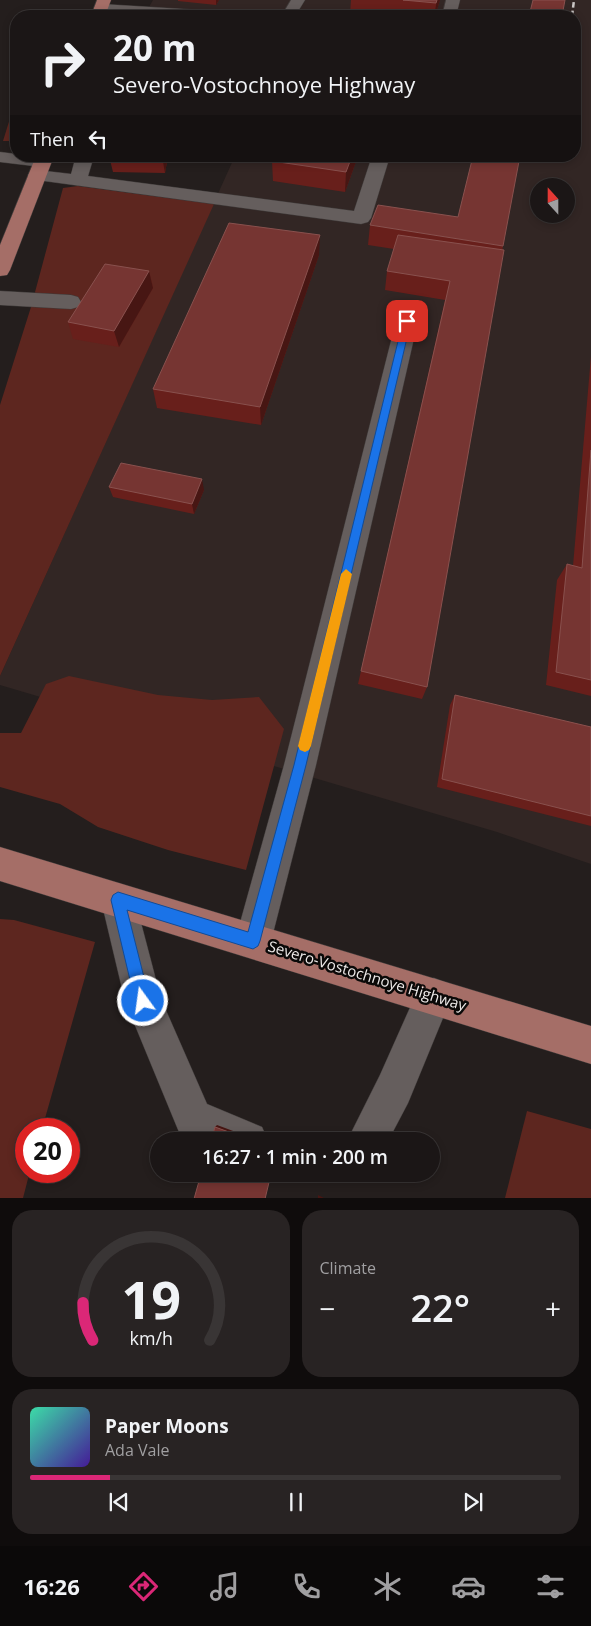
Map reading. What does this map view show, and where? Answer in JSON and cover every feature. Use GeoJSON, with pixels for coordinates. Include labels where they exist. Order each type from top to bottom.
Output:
{"type":"FeatureCollection","features":[{"type":"Feature","properties":{"kind":"main road"},"geometry":{"type":"LineString","coordinates":[[0,270],[41,164]]}},
{"type":"Feature","properties":{"kind":"main road","name":"Severo-Vostochnoye Highway"},"geometry":{"type":"LineString","coordinates":[[0,864],[591,1045]]}},
{"type":"Feature","properties":{"kind":"lane"},"geometry":{"type":"LineString","coordinates":[[101,8],[231,8]]}},
{"type":"Feature","properties":{"kind":"lane"},"geometry":{"type":"LineString","coordinates":[[78,180],[83,162]]}},
{"type":"Feature","properties":{"kind":"lane"},"geometry":{"type":"LineString","coordinates":[[41,164],[78,180],[361,218],[379,162]]}},
{"type":"Feature","properties":{"kind":"lane"},"geometry":{"type":"LineString","coordinates":[[0,298],[72,302]]}},
{"type":"Feature","properties":{"kind":"lane"},"geometry":{"type":"LineString","coordinates":[[253,941],[300,765],[407,321]]}},
{"type":"Feature","properties":{"kind":"lane"},"geometry":{"type":"LineString","coordinates":[[118,900],[143,1001],[193,1118],[226,1132]]}},
{"type":"Feature","properties":{"kind":"lane"},"geometry":{"type":"LineString","coordinates":[[371,1132],[394,1089],[434,996]]}},
{"type":"Feature","properties":{"kind":"shaded area"},"geometry":{"type":"Polygon","coordinates":[[[153,0],[591,0],[591,864],[497,832],[0,685],[0,676],[232,162],[581,162],[581,10],[148,9],[153,0]]]}},
{"type":"Feature","properties":{"kind":"shaded area"},"geometry":{"type":"Polygon","coordinates":[[[10,118],[10,141],[3,141],[10,118]]]}},
{"type":"Feature","properties":{"kind":"shaded area"},"geometry":{"type":"Polygon","coordinates":[[[78,186],[214,204],[0,676],[0,405],[31,307],[63,188],[78,186]]]}},
{"type":"Feature","properties":{"kind":"shaded area"},"geometry":{"type":"Polygon","coordinates":[[[69,676],[158,695],[212,700],[259,697],[284,729],[246,870],[168,850],[98,827],[60,804],[0,787],[0,733],[21,733],[46,684],[69,676]]]}},
{"type":"Feature","properties":{"kind":"shaded area"},"geometry":{"type":"Polygon","coordinates":[[[0,919],[14,920],[95,942],[45,1118],[15,1118],[15,1183],[27,1183],[23,1198],[0,1198],[0,919]]]}},
{"type":"Feature","properties":{"kind":"shaded area"},"geometry":{"type":"Polygon","coordinates":[[[527,1111],[591,1129],[591,1198],[505,1198],[527,1111]]]}},
{"type":"Feature","properties":{"kind":"building"},"geometry":{"type":"Polygon","coordinates":[[[403,0],[437,0],[436,3],[403,0]]]}},
{"type":"Feature","properties":{"kind":"building"},"geometry":{"type":"Polygon","coordinates":[[[533,0],[565,0],[563,10],[530,10],[533,0]]]}},
{"type":"Feature","properties":{"kind":"building"},"geometry":{"type":"Polygon","coordinates":[[[279,162],[350,162],[346,172],[279,162]]]}},
{"type":"Feature","properties":{"kind":"building"},"geometry":{"type":"Polygon","coordinates":[[[472,162],[519,162],[503,246],[370,225],[378,205],[458,217],[472,162]]]}},
{"type":"Feature","properties":{"kind":"building"},"geometry":{"type":"Polygon","coordinates":[[[229,223],[320,235],[260,407],[153,389],[229,223]]]}},
{"type":"Feature","properties":{"kind":"building"},"geometry":{"type":"Polygon","coordinates":[[[398,235],[504,250],[427,687],[361,671],[450,281],[387,271],[398,235]]]}},
{"type":"Feature","properties":{"kind":"building"},"geometry":{"type":"Polygon","coordinates":[[[105,264],[149,271],[114,331],[68,322],[105,264]]]}},
{"type":"Feature","properties":{"kind":"building"},"geometry":{"type":"Polygon","coordinates":[[[591,450],[591,680],[556,672],[567,564],[582,568],[591,450]]]}},
{"type":"Feature","properties":{"kind":"building"},"geometry":{"type":"Polygon","coordinates":[[[121,463],[202,479],[192,504],[109,487],[121,463]]]}},
{"type":"Feature","properties":{"kind":"building"},"geometry":{"type":"Polygon","coordinates":[[[455,695],[591,727],[591,816],[442,779],[455,695]]]}},
{"type":"Feature","properties":{"kind":"building"},"geometry":{"type":"Polygon","coordinates":[[[215,1127],[229,1132],[214,1132],[215,1127]]]}},
{"type":"Feature","properties":{"kind":"building"},"geometry":{"type":"Polygon","coordinates":[[[199,1182],[269,1182],[265,1198],[194,1198],[199,1182]]]}},
{"type":"Feature","properties":{"kind":"railway"},"geometry":{"type":"LineString","coordinates":[[573,10],[574,0]]}},
{"type":"Feature","properties":{"kind":"slow traffic"},"geometry":{"type":"LineString","coordinates":[[305,746],[346,574]]}},
{"type":"Feature","properties":{"kind":"route"},"geometry":{"type":"LineString","coordinates":[[143,1001],[118,900],[253,941],[300,765],[407,321]]}}]}
